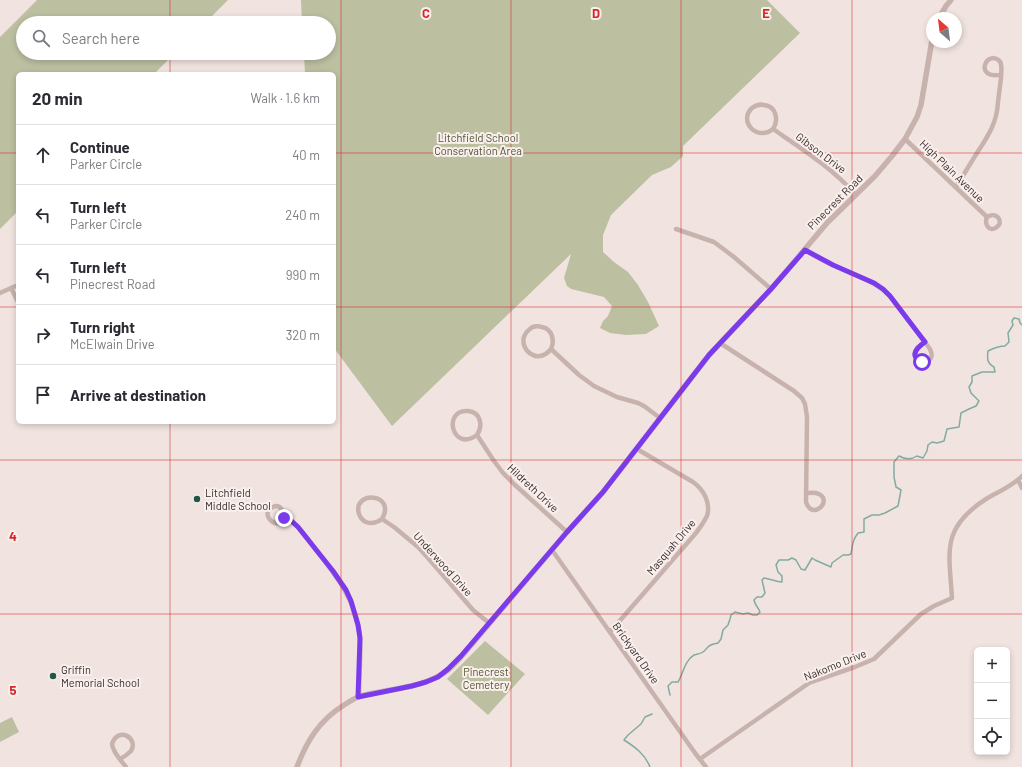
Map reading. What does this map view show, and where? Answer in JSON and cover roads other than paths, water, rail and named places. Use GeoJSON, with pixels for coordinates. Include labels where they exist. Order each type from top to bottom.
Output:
{"type":"FeatureCollection","features":[{"type":"Feature","properties":{"kind":"street"},"geometry":{"type":"LineString","coordinates":[[942,12],[951,0]]}},
{"type":"Feature","properties":{"kind":"street","name":"Pinecrest Road"},"geometry":{"type":"LineString","coordinates":[[297,767],[311,736],[336,710],[358,697],[426,682],[438,677],[456,662],[603,492],[709,355],[771,289],[805,250],[814,236],[856,195],[892,156],[905,138],[917,117],[921,105],[931,48]]}},
{"type":"Feature","properties":{"kind":"street"},"geometry":{"type":"LineString","coordinates":[[956,187],[994,124],[998,109],[1001,75]]}},
{"type":"Feature","properties":{"kind":"street"},"geometry":{"type":"LineString","coordinates":[[758,105],[771,107],[776,116],[776,123],[773,129],[762,134],[751,128],[748,117],[751,109],[758,105]]}},
{"type":"Feature","properties":{"kind":"street","name":"Gibson Drive"},"geometry":{"type":"LineString","coordinates":[[773,129],[813,156],[845,183],[856,195]]}},
{"type":"Feature","properties":{"kind":"street","name":"High Plain Avenue"},"geometry":{"type":"LineString","coordinates":[[905,138],[987,217]]}},
{"type":"Feature","properties":{"kind":"street"},"geometry":{"type":"LineString","coordinates":[[676,230],[714,242],[771,289]]}},
{"type":"Feature","properties":{"kind":"street"},"geometry":{"type":"LineString","coordinates":[[805,250],[833,265],[874,283],[883,289],[890,296],[925,342],[930,349],[932,354],[931,357],[927,361],[922,362],[917,359],[915,352],[918,347],[925,342]]}},
{"type":"Feature","properties":{"kind":"street"},"geometry":{"type":"LineString","coordinates":[[0,293],[16,286]]}},
{"type":"Feature","properties":{"kind":"street"},"geometry":{"type":"LineString","coordinates":[[11,288],[16,298]]}},
{"type":"Feature","properties":{"kind":"street"},"geometry":{"type":"LineString","coordinates":[[536,326],[540,326],[550,331],[553,338],[553,345],[551,349],[542,356],[530,354],[525,348],[524,344],[524,336],[526,332],[536,326]]}},
{"type":"Feature","properties":{"kind":"street"},"geometry":{"type":"LineString","coordinates":[[720,343],[789,387],[802,398],[805,404],[807,417],[806,493],[806,502],[808,507],[813,510],[822,506],[823,501],[821,496],[816,493],[806,493]]}},
{"type":"Feature","properties":{"kind":"street"},"geometry":{"type":"LineString","coordinates":[[551,349],[579,375],[594,386],[617,397],[638,403],[660,418]]}},
{"type":"Feature","properties":{"kind":"street"},"geometry":{"type":"LineString","coordinates":[[471,411],[478,417],[481,426],[477,435],[473,438],[464,439],[456,435],[453,431],[452,422],[457,414],[471,411]]}},
{"type":"Feature","properties":{"kind":"street","name":"Hildreth Drive"},"geometry":{"type":"LineString","coordinates":[[477,435],[494,461],[514,485],[567,532]]}},
{"type":"Feature","properties":{"kind":"street","name":"Masquah Drive"},"geometry":{"type":"LineString","coordinates":[[610,632],[696,533],[706,517],[708,510],[704,492],[697,485],[637,449]]}},
{"type":"Feature","properties":{"kind":"street"},"geometry":{"type":"LineString","coordinates":[[1022,476],[1018,480],[1022,488]]}},
{"type":"Feature","properties":{"kind":"street","name":"Nakomo Drive"},"geometry":{"type":"LineString","coordinates":[[700,759],[809,683],[874,659],[921,614],[952,598],[949,555],[952,538],[958,524],[979,504],[1018,480]]}},
{"type":"Feature","properties":{"kind":"street"},"geometry":{"type":"LineString","coordinates":[[368,497],[380,500],[385,506],[385,511],[382,518],[374,523],[365,522],[358,511],[361,502],[368,497]]}},
{"type":"Feature","properties":{"kind":"street"},"geometry":{"type":"LineString","coordinates":[[285,515],[298,527],[333,571],[346,590],[351,601],[360,638],[358,697]]}},
{"type":"Feature","properties":{"kind":"street","name":"Underwood Drive"},"geometry":{"type":"LineString","coordinates":[[382,518],[418,547],[472,610],[489,623]]}},
{"type":"Feature","properties":{"kind":"street","name":"Brickyard Drive"},"geometry":{"type":"LineString","coordinates":[[552,550],[706,767]]}},
{"type":"Feature","properties":{"kind":"street"},"geometry":{"type":"LineString","coordinates":[[120,759],[132,748],[132,741],[124,735],[115,738],[112,744],[114,750],[120,759],[126,767]]}},
{"type":"Feature","properties":{"kind":"waterway"},"geometry":{"type":"LineString","coordinates":[[670,695],[668,686],[672,682],[678,682],[688,660],[691,657],[700,654],[711,645],[718,643],[721,639],[723,630],[728,625],[731,615],[735,612],[757,615],[760,612],[754,600],[757,597],[762,597],[765,593],[762,580],[764,578],[782,582],[782,576],[778,572],[776,565],[779,560],[788,560],[792,558],[796,560],[801,569],[805,570],[812,558],[831,567],[832,563],[843,555],[851,554],[856,536],[858,533],[864,532],[864,519],[872,515],[885,513],[898,506],[901,490],[896,487],[894,462],[899,456],[908,459],[917,456],[923,458],[927,451],[928,445],[932,442],[937,443],[944,441],[947,429],[959,427],[961,413],[976,406],[979,401],[971,393],[969,387],[972,382],[972,376],[982,372],[995,372],[994,367],[988,360],[988,351],[996,347],[1005,346],[1009,342],[1008,333],[1013,325],[1012,321],[1014,318],[1019,319],[1022,325]]}},
{"type":"Feature","properties":{"kind":"waterway"},"geometry":{"type":"LineString","coordinates":[[650,767],[648,762],[636,748],[624,740],[641,724],[645,717],[652,714]]}},
{"type":"Feature","properties":{"kind":"place","name":"Litchfield Middle School"},"geometry":{"type":"Point","coordinates":[197,499]}},
{"type":"Feature","properties":{"kind":"place","name":"Griffin Memorial School"},"geometry":{"type":"Point","coordinates":[53,676]}},
{"type":"Feature","properties":{"kind":"park label","name":"Litchfield School Conservation Area"},"geometry":{"type":"Point","coordinates":[478,144]}},
{"type":"Feature","properties":{"kind":"park label","name":"Pinecrest Cemetery"},"geometry":{"type":"Point","coordinates":[486,678]}}]}
